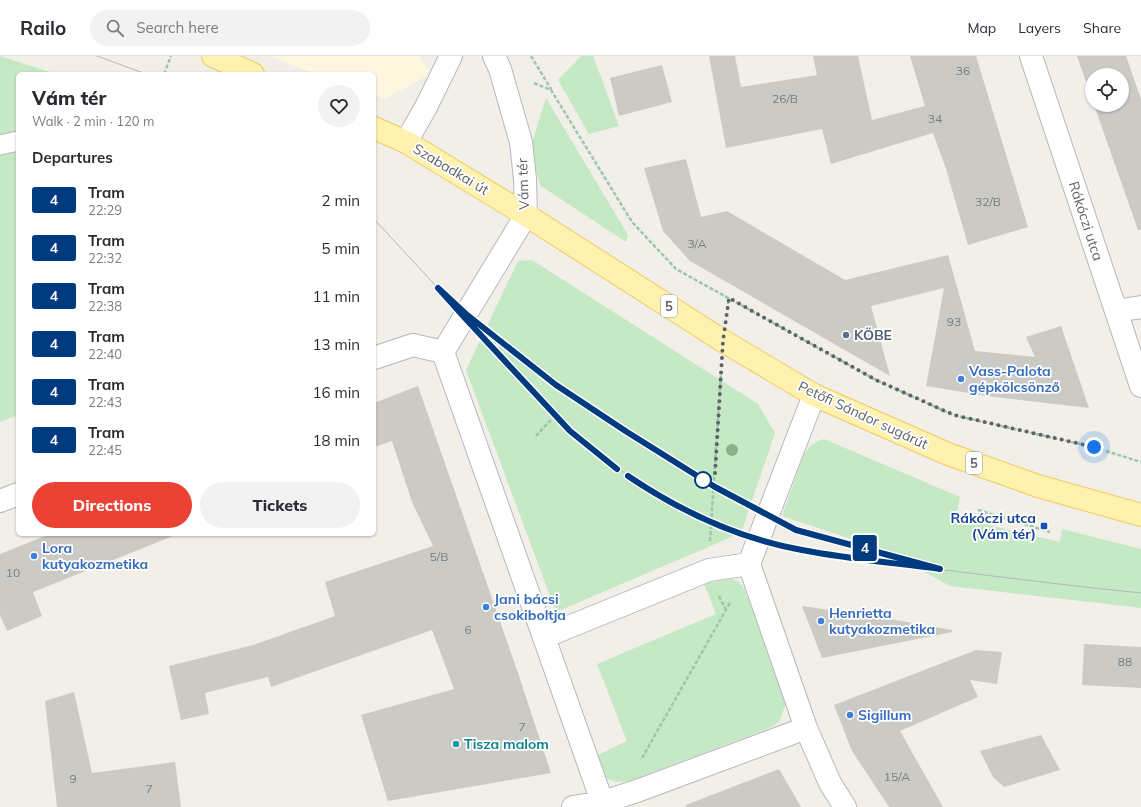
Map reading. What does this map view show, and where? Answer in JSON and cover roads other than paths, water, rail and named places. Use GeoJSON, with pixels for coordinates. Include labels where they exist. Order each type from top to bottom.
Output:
{"type":"FeatureCollection","features":[{"type":"Feature","properties":{"kind":"main road"},"geometry":{"type":"LineString","coordinates":[[213,56],[249,72]]}},
{"type":"Feature","properties":{"kind":"main road","name":"Szabadkai út"},"geometry":{"type":"LineString","coordinates":[[376,129],[406,142],[526,214]]}},
{"type":"Feature","properties":{"kind":"main road","name":"Petőfi Sándor sugárút"},"geometry":{"type":"LineString","coordinates":[[526,214],[723,341],[814,395],[948,454],[1038,486],[1141,514]]}},
{"type":"Feature","properties":{"kind":"street"},"geometry":{"type":"LineString","coordinates":[[406,142],[426,107],[451,56]]}},
{"type":"Feature","properties":{"kind":"street","name":"Rákóczi utca"},"geometry":{"type":"LineString","coordinates":[[1031,56],[1141,386]]}},
{"type":"Feature","properties":{"kind":"street","name":"Vám tér"},"geometry":{"type":"LineString","coordinates":[[443,352],[526,214],[525,179],[521,142],[497,63]]}},
{"type":"Feature","properties":{"kind":"street"},"geometry":{"type":"LineString","coordinates":[[1116,311],[1141,307]]}},
{"type":"Feature","properties":{"kind":"street"},"geometry":{"type":"LineString","coordinates":[[376,357],[413,345],[443,352],[604,805]]}},
{"type":"Feature","properties":{"kind":"street"},"geometry":{"type":"LineString","coordinates":[[814,395],[749,564],[806,728],[830,783],[845,807]]}},
{"type":"Feature","properties":{"kind":"street"},"geometry":{"type":"LineString","coordinates":[[0,501],[16,495]]}},
{"type":"Feature","properties":{"kind":"street"},"geometry":{"type":"LineString","coordinates":[[544,637],[709,570],[749,564]]}},
{"type":"Feature","properties":{"kind":"street"},"geometry":{"type":"LineString","coordinates":[[573,807],[604,805],[637,791],[806,728]]}},
{"type":"Feature","properties":{"kind":"lane"},"geometry":{"type":"LineString","coordinates":[[0,145],[16,141]]}},
{"type":"Feature","properties":{"kind":"tram line"},"geometry":{"type":"LineString","coordinates":[[97,56],[141,72]]}},
{"type":"Feature","properties":{"kind":"tram line"},"geometry":{"type":"LineString","coordinates":[[376,221],[570,431],[638,482],[656,494],[693,514],[736,532],[783,545],[808,550],[905,565],[1141,593]]}},
{"type":"Feature","properties":{"kind":"tram line","name":"4"},"geometry":{"type":"LineString","coordinates":[[617,469],[570,431],[438,288],[466,314],[556,385],[627,432],[715,487],[796,530],[940,569],[802,550],[759,539],[712,523],[649,490],[628,476]]}},
{"type":"Feature","properties":{"kind":"tram line"},"geometry":{"type":"LineString","coordinates":[[466,314],[557,385],[627,432],[715,487],[796,530],[907,560]]}},
{"type":"Feature","properties":{"kind":"place","name":"KÖBE"},"geometry":{"type":"Point","coordinates":[846,335]}},
{"type":"Feature","properties":{"kind":"place","name":"Vass-Palota gépkölcsönző"},"geometry":{"type":"Point","coordinates":[961,379]}},
{"type":"Feature","properties":{"kind":"place","name":"Rákóczi utca (Vám tér)"},"geometry":{"type":"Point","coordinates":[1044,526]}},
{"type":"Feature","properties":{"kind":"place","name":"Lora kutyakozmetika"},"geometry":{"type":"Point","coordinates":[34,556]}},
{"type":"Feature","properties":{"kind":"place","name":"Jani bácsi csokiboltja"},"geometry":{"type":"Point","coordinates":[486,607]}},
{"type":"Feature","properties":{"kind":"place","name":"Henrietta kutyakozmetika"},"geometry":{"type":"Point","coordinates":[821,621]}},
{"type":"Feature","properties":{"kind":"place","name":"Sigillum"},"geometry":{"type":"Point","coordinates":[850,715]}},
{"type":"Feature","properties":{"kind":"place","name":"Tisza malom"},"geometry":{"type":"Point","coordinates":[456,744]}}]}
